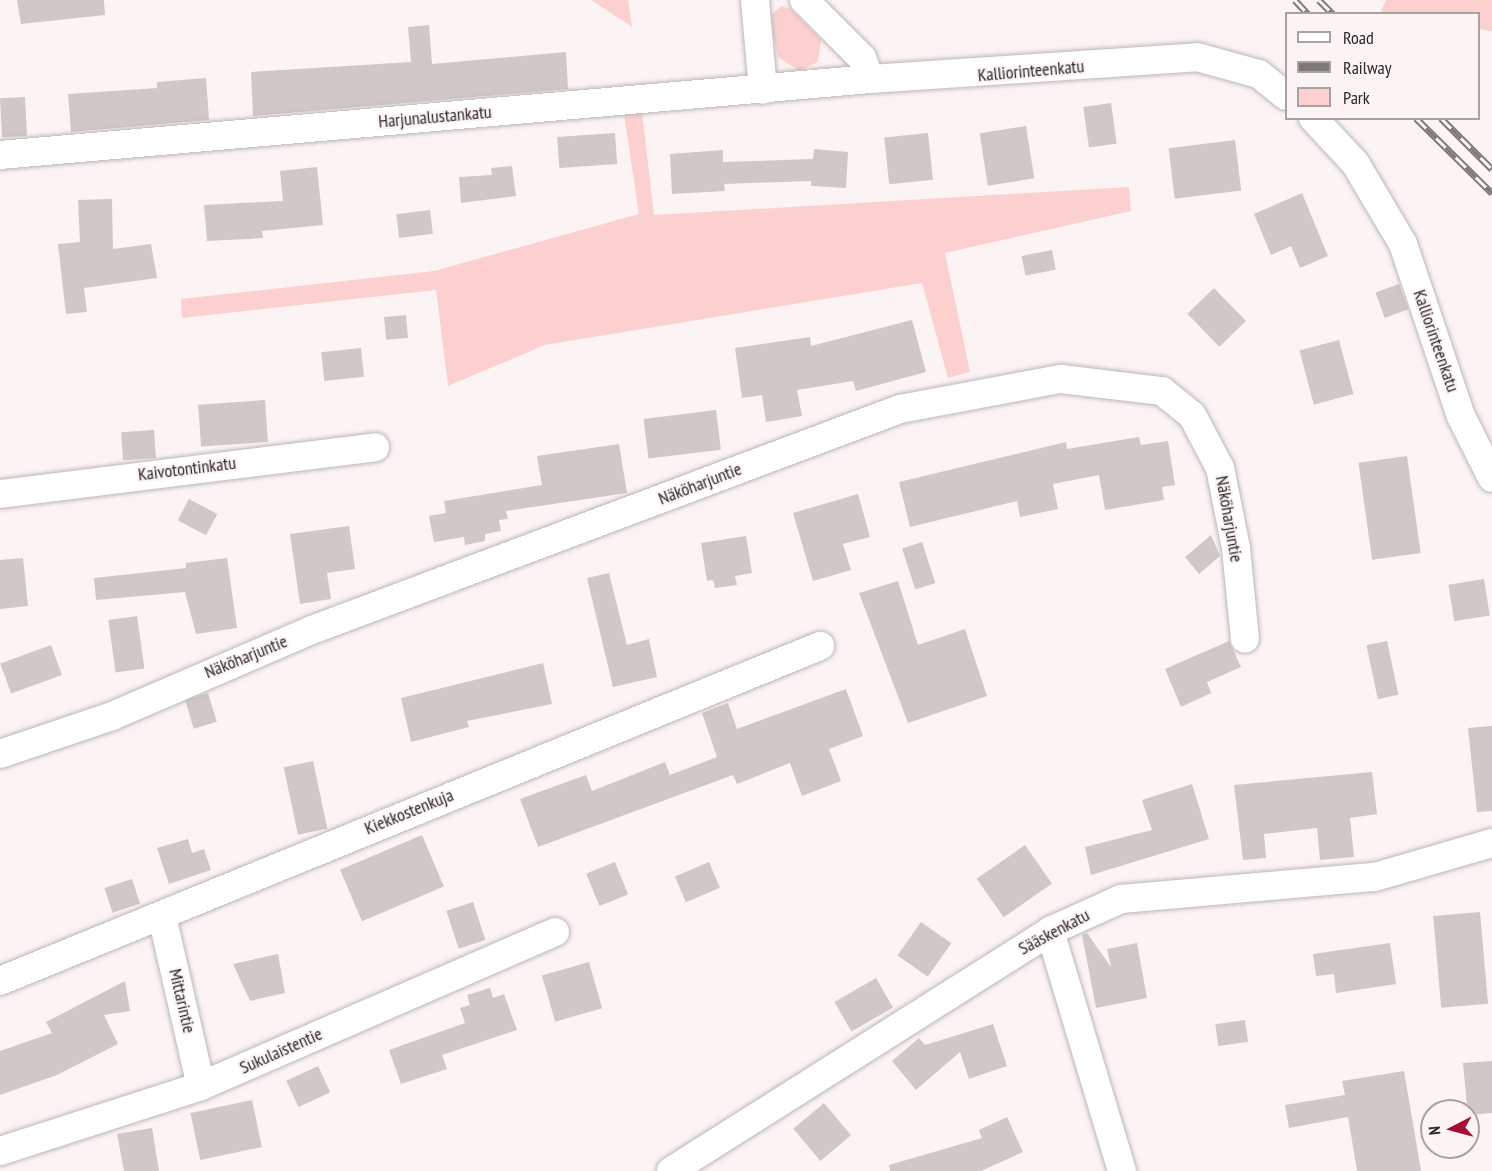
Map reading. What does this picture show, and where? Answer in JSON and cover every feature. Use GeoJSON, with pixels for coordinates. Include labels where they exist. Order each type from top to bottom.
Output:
{"type":"FeatureCollection","features":[{"type":"Feature","properties":{"kind":"street"},"geometry":{"type":"LineString","coordinates":[[755,0],[763,90]]}},
{"type":"Feature","properties":{"kind":"street"},"geometry":{"type":"LineString","coordinates":[[804,0],[862,58],[870,79]]}},
{"type":"Feature","properties":{"kind":"street","name":"Kalliorinteenkatu"},"geometry":{"type":"LineString","coordinates":[[870,79],[1197,57],[1259,74],[1285,94]]}},
{"type":"Feature","properties":{"kind":"street","name":"Harjunalustankatu"},"geometry":{"type":"LineString","coordinates":[[0,155],[870,79]]}},
{"type":"Feature","properties":{"kind":"street","name":"Kalliorinteenkatu"},"geometry":{"type":"LineString","coordinates":[[1316,120],[1355,163],[1403,244],[1461,416],[1492,478]]}},
{"type":"Feature","properties":{"kind":"street","name":"Näköharjuntie"},"geometry":{"type":"LineString","coordinates":[[0,754],[112,716],[312,630],[900,409],[1061,379],[1162,391],[1192,415],[1220,468],[1236,548],[1245,639]]}},
{"type":"Feature","properties":{"kind":"street","name":"Kaivotontinkatu"},"geometry":{"type":"LineString","coordinates":[[0,494],[375,447]]}},
{"type":"Feature","properties":{"kind":"street","name":"Kiekkostenkuja"},"geometry":{"type":"LineString","coordinates":[[0,981],[820,646]]}},
{"type":"Feature","properties":{"kind":"street","name":"Sääskenkatu"},"geometry":{"type":"LineString","coordinates":[[671,1171],[1050,931],[1121,899],[1375,877],[1492,843]]}},
{"type":"Feature","properties":{"kind":"street","name":"Mittarintie"},"geometry":{"type":"LineString","coordinates":[[162,916],[201,1086]]}},
{"type":"Feature","properties":{"kind":"street"},"geometry":{"type":"LineString","coordinates":[[1050,931],[1122,1171]]}},
{"type":"Feature","properties":{"kind":"street","name":"Sukulaistentie"},"geometry":{"type":"LineString","coordinates":[[0,1151],[201,1086],[555,932]]}},
{"type":"Feature","properties":{"kind":"green space"},"geometry":{"type":"Polygon","coordinates":[[[592,0],[628,0],[632,27],[594,2],[592,0]]]}},
{"type":"Feature","properties":{"kind":"green space"},"geometry":{"type":"Polygon","coordinates":[[[1386,0],[1492,0],[1492,31],[1480,29],[1480,12],[1380,12],[1386,0]]]}},
{"type":"Feature","properties":{"kind":"green space"},"geometry":{"type":"Polygon","coordinates":[[[781,6],[791,9],[821,40],[818,62],[799,71],[778,57],[771,25],[772,14],[781,6]]]}},
{"type":"Feature","properties":{"kind":"green space"},"geometry":{"type":"Polygon","coordinates":[[[642,112],[654,215],[1129,187],[1131,211],[945,253],[970,372],[948,378],[922,283],[545,345],[448,386],[436,290],[182,318],[181,299],[434,271],[639,214],[624,114],[642,112]]]}},
{"type":"Feature","properties":{"kind":"building"},"geometry":{"type":"Polygon","coordinates":[[[17,0],[104,0],[105,15],[21,24],[17,0]]]}},
{"type":"Feature","properties":{"kind":"building"},"geometry":{"type":"Polygon","coordinates":[[[429,25],[432,64],[566,52],[568,89],[253,116],[251,72],[411,62],[408,27],[429,25]]]}},
{"type":"Feature","properties":{"kind":"building"},"geometry":{"type":"Polygon","coordinates":[[[206,78],[209,120],[71,132],[68,94],[157,88],[157,82],[206,78]]]}},
{"type":"Feature","properties":{"kind":"building"},"geometry":{"type":"Polygon","coordinates":[[[25,97],[27,136],[2,137],[0,98],[25,97]]]}},
{"type":"Feature","properties":{"kind":"building"},"geometry":{"type":"Polygon","coordinates":[[[1111,103],[1117,144],[1089,147],[1083,107],[1111,103]]]}},
{"type":"Feature","properties":{"kind":"building"},"geometry":{"type":"Polygon","coordinates":[[[1026,126],[1034,178],[988,186],[980,133],[1026,126]]]}},
{"type":"Feature","properties":{"kind":"building"},"geometry":{"type":"Polygon","coordinates":[[[615,133],[617,164],[559,168],[557,137],[615,133]]]}},
{"type":"Feature","properties":{"kind":"building"},"geometry":{"type":"Polygon","coordinates":[[[928,133],[933,180],[889,184],[884,138],[928,133]]]}},
{"type":"Feature","properties":{"kind":"building"},"geometry":{"type":"Polygon","coordinates":[[[1235,140],[1241,191],[1175,199],[1168,148],[1235,140]]]}},
{"type":"Feature","properties":{"kind":"building"},"geometry":{"type":"Polygon","coordinates":[[[814,149],[848,152],[846,188],[811,186],[811,181],[724,184],[725,191],[672,194],[670,154],[723,150],[723,162],[813,159],[814,149]]]}},
{"type":"Feature","properties":{"kind":"building"},"geometry":{"type":"Polygon","coordinates":[[[512,166],[516,196],[461,203],[459,177],[492,175],[491,168],[512,166]]]}},
{"type":"Feature","properties":{"kind":"building"},"geometry":{"type":"Polygon","coordinates":[[[317,167],[323,225],[262,231],[263,238],[207,241],[204,205],[283,201],[280,171],[317,167]]]}},
{"type":"Feature","properties":{"kind":"building"},"geometry":{"type":"Polygon","coordinates":[[[1302,193],[1328,256],[1300,268],[1291,246],[1271,255],[1254,214],[1302,193]]]}},
{"type":"Feature","properties":{"kind":"building"},"geometry":{"type":"Polygon","coordinates":[[[112,199],[113,249],[151,244],[157,278],[84,288],[87,312],[66,314],[58,244],[80,242],[78,200],[112,199]]]}},
{"type":"Feature","properties":{"kind":"building"},"geometry":{"type":"Polygon","coordinates":[[[430,210],[433,234],[399,238],[396,214],[430,210]]]}},
{"type":"Feature","properties":{"kind":"building"},"geometry":{"type":"Polygon","coordinates":[[[1052,250],[1056,270],[1025,276],[1022,256],[1052,250]]]}},
{"type":"Feature","properties":{"kind":"building"},"geometry":{"type":"Polygon","coordinates":[[[1399,284],[1408,309],[1385,318],[1376,293],[1399,284]]]}},
{"type":"Feature","properties":{"kind":"building"},"geometry":{"type":"Polygon","coordinates":[[[1214,288],[1246,321],[1219,347],[1187,314],[1214,288]]]}},
{"type":"Feature","properties":{"kind":"building"},"geometry":{"type":"Polygon","coordinates":[[[406,315],[408,338],[386,340],[384,317],[406,315]]]}},
{"type":"Feature","properties":{"kind":"building"},"geometry":{"type":"Polygon","coordinates":[[[912,320],[926,372],[856,391],[853,381],[797,390],[802,416],[766,422],[762,395],[742,398],[735,348],[810,337],[811,346],[912,320]]]}},
{"type":"Feature","properties":{"kind":"building"},"geometry":{"type":"Polygon","coordinates":[[[1339,340],[1353,394],[1314,405],[1299,351],[1339,340]]]}},
{"type":"Feature","properties":{"kind":"building"},"geometry":{"type":"Polygon","coordinates":[[[361,348],[364,377],[324,381],[321,352],[361,348]]]}},
{"type":"Feature","properties":{"kind":"building"},"geometry":{"type":"Polygon","coordinates":[[[265,400],[268,442],[201,447],[198,405],[265,400]]]}},
{"type":"Feature","properties":{"kind":"building"},"geometry":{"type":"Polygon","coordinates":[[[716,410],[721,450],[648,459],[644,419],[716,410]]]}},
{"type":"Feature","properties":{"kind":"building"},"geometry":{"type":"Polygon","coordinates":[[[154,430],[156,458],[123,460],[121,432],[154,430]]]}},
{"type":"Feature","properties":{"kind":"building"},"geometry":{"type":"Polygon","coordinates":[[[1139,437],[1141,445],[1168,441],[1175,485],[1162,487],[1164,500],[1105,510],[1099,475],[1053,484],[1058,509],[1020,517],[1017,501],[910,527],[899,482],[1066,442],[1067,449],[1139,437]]]}},
{"type":"Feature","properties":{"kind":"building"},"geometry":{"type":"Polygon","coordinates":[[[619,444],[627,493],[506,511],[508,519],[499,520],[501,531],[485,534],[485,541],[465,545],[464,537],[434,542],[429,516],[446,513],[444,501],[542,485],[537,456],[619,444]]]}},
{"type":"Feature","properties":{"kind":"building"},"geometry":{"type":"Polygon","coordinates":[[[1407,456],[1421,553],[1372,560],[1358,463],[1407,456]]]}},
{"type":"Feature","properties":{"kind":"building"},"geometry":{"type":"Polygon","coordinates":[[[858,494],[870,537],[843,544],[851,570],[813,581],[793,513],[858,494]]]}},
{"type":"Feature","properties":{"kind":"building"},"geometry":{"type":"Polygon","coordinates":[[[189,499],[217,514],[206,535],[178,520],[189,499]]]}},
{"type":"Feature","properties":{"kind":"building"},"geometry":{"type":"Polygon","coordinates":[[[349,526],[355,569],[327,573],[331,599],[300,604],[290,534],[349,526]]]}},
{"type":"Feature","properties":{"kind":"building"},"geometry":{"type":"Polygon","coordinates":[[[1211,535],[1220,556],[1199,574],[1185,557],[1211,535]]]}},
{"type":"Feature","properties":{"kind":"building"},"geometry":{"type":"Polygon","coordinates":[[[746,536],[752,573],[735,576],[737,585],[715,588],[713,580],[707,581],[701,543],[746,536]]]}},
{"type":"Feature","properties":{"kind":"building"},"geometry":{"type":"Polygon","coordinates":[[[922,542],[935,583],[915,589],[902,548],[922,542]]]}},
{"type":"Feature","properties":{"kind":"building"},"geometry":{"type":"Polygon","coordinates":[[[23,558],[28,606],[0,609],[0,560],[23,558]]]}},
{"type":"Feature","properties":{"kind":"building"},"geometry":{"type":"Polygon","coordinates":[[[227,558],[237,628],[196,634],[185,592],[96,600],[94,578],[186,568],[186,563],[227,558]]]}},
{"type":"Feature","properties":{"kind":"building"},"geometry":{"type":"Polygon","coordinates":[[[609,573],[627,645],[649,639],[657,677],[613,687],[587,578],[609,573]]]}},
{"type":"Feature","properties":{"kind":"building"},"geometry":{"type":"Polygon","coordinates":[[[1484,579],[1490,616],[1454,621],[1448,585],[1484,579]]]}},
{"type":"Feature","properties":{"kind":"building"},"geometry":{"type":"Polygon","coordinates":[[[898,581],[918,645],[965,629],[987,696],[908,723],[859,593],[898,581]]]}},
{"type":"Feature","properties":{"kind":"building"},"geometry":{"type":"Polygon","coordinates":[[[137,616],[144,668],[116,673],[108,620],[137,616]]]}},
{"type":"Feature","properties":{"kind":"building"},"geometry":{"type":"Polygon","coordinates":[[[1229,641],[1241,667],[1207,682],[1211,693],[1181,707],[1165,669],[1229,641]]]}},
{"type":"Feature","properties":{"kind":"building"},"geometry":{"type":"Polygon","coordinates":[[[1387,641],[1398,695],[1378,699],[1366,645],[1387,641]]]}},
{"type":"Feature","properties":{"kind":"building"},"geometry":{"type":"Polygon","coordinates":[[[51,645],[62,675],[11,694],[0,663],[51,645]]]}},
{"type":"Feature","properties":{"kind":"building"},"geometry":{"type":"Polygon","coordinates":[[[543,663],[552,704],[467,721],[469,727],[411,742],[401,698],[543,663]]]}},
{"type":"Feature","properties":{"kind":"building"},"geometry":{"type":"Polygon","coordinates":[[[846,689],[863,736],[829,749],[841,781],[802,796],[790,763],[737,784],[733,775],[538,847],[520,799],[586,775],[592,791],[665,762],[670,775],[717,757],[702,713],[728,703],[737,729],[846,689]]]}},
{"type":"Feature","properties":{"kind":"building"},"geometry":{"type":"Polygon","coordinates":[[[208,693],[217,722],[194,729],[185,700],[208,693]]]}},
{"type":"Feature","properties":{"kind":"building"},"geometry":{"type":"Polygon","coordinates":[[[1492,726],[1492,811],[1477,812],[1468,728],[1492,726]]]}},
{"type":"Feature","properties":{"kind":"building"},"geometry":{"type":"Polygon","coordinates":[[[313,761],[327,828],[298,835],[284,767],[313,761]]]}},
{"type":"Feature","properties":{"kind":"building"},"geometry":{"type":"Polygon","coordinates":[[[1372,772],[1377,814],[1350,818],[1354,857],[1320,860],[1317,828],[1264,834],[1266,858],[1243,860],[1234,785],[1372,772]]]}},
{"type":"Feature","properties":{"kind":"building"},"geometry":{"type":"Polygon","coordinates":[[[1192,784],[1209,839],[1091,875],[1085,847],[1152,830],[1142,800],[1192,784]]]}},
{"type":"Feature","properties":{"kind":"building"},"geometry":{"type":"Polygon","coordinates":[[[422,835],[444,887],[362,921],[340,870],[422,835]]]}},
{"type":"Feature","properties":{"kind":"building"},"geometry":{"type":"Polygon","coordinates":[[[188,839],[192,853],[204,849],[211,870],[169,884],[157,848],[188,839]]]}},
{"type":"Feature","properties":{"kind":"building"},"geometry":{"type":"Polygon","coordinates":[[[1025,845],[1052,884],[1004,917],[977,879],[1025,845]]]}},
{"type":"Feature","properties":{"kind":"building"},"geometry":{"type":"Polygon","coordinates":[[[615,862],[628,894],[599,906],[586,874],[615,862]]]}},
{"type":"Feature","properties":{"kind":"building"},"geometry":{"type":"Polygon","coordinates":[[[709,862],[720,888],[686,902],[675,876],[709,862]]]}},
{"type":"Feature","properties":{"kind":"building"},"geometry":{"type":"Polygon","coordinates":[[[132,879],[140,904],[112,913],[104,888],[132,879]]]}},
{"type":"Feature","properties":{"kind":"building"},"geometry":{"type":"Polygon","coordinates":[[[473,902],[485,940],[459,949],[446,911],[473,902]]]}},
{"type":"Feature","properties":{"kind":"building"},"geometry":{"type":"Polygon","coordinates":[[[1480,912],[1488,1004],[1441,1008],[1433,916],[1480,912]]]}},
{"type":"Feature","properties":{"kind":"building"},"geometry":{"type":"Polygon","coordinates":[[[921,922],[951,943],[928,977],[897,956],[921,922]]]}},
{"type":"Feature","properties":{"kind":"building"},"geometry":{"type":"Polygon","coordinates":[[[1087,933],[1111,967],[1107,949],[1137,943],[1147,998],[1096,1008],[1082,935],[1087,933]]]}},
{"type":"Feature","properties":{"kind":"building"},"geometry":{"type":"Polygon","coordinates":[[[1390,943],[1396,984],[1336,993],[1334,974],[1316,976],[1313,954],[1390,943]]]}},
{"type":"Feature","properties":{"kind":"building"},"geometry":{"type":"Polygon","coordinates":[[[278,954],[285,993],[250,1001],[233,964],[278,954]]]}},
{"type":"Feature","properties":{"kind":"building"},"geometry":{"type":"Polygon","coordinates":[[[589,962],[602,1008],[555,1022],[542,976],[589,962]]]}},
{"type":"Feature","properties":{"kind":"building"},"geometry":{"type":"Polygon","coordinates":[[[876,978],[893,1007],[851,1031],[834,1002],[876,978]]]}},
{"type":"Feature","properties":{"kind":"building"},"geometry":{"type":"Polygon","coordinates":[[[125,981],[130,1011],[104,1015],[118,1044],[57,1075],[0,1095],[0,1051],[52,1033],[46,1022],[125,981]]]}},
{"type":"Feature","properties":{"kind":"building"},"geometry":{"type":"Polygon","coordinates":[[[490,988],[493,998],[504,994],[517,1030],[442,1055],[447,1069],[401,1084],[389,1050],[465,1023],[460,1008],[470,1005],[467,995],[490,988]]]}},
{"type":"Feature","properties":{"kind":"building"},"geometry":{"type":"Polygon","coordinates":[[[1245,1020],[1248,1042],[1218,1046],[1215,1024],[1245,1020]]]}},
{"type":"Feature","properties":{"kind":"building"},"geometry":{"type":"Polygon","coordinates":[[[993,1024],[1007,1066],[969,1079],[960,1052],[916,1090],[892,1061],[919,1038],[925,1045],[993,1024]]]}},
{"type":"Feature","properties":{"kind":"building"},"geometry":{"type":"Polygon","coordinates":[[[1492,1061],[1492,1113],[1480,1114],[1480,1099],[1466,1099],[1463,1063],[1492,1061]]]}},
{"type":"Feature","properties":{"kind":"building"},"geometry":{"type":"Polygon","coordinates":[[[318,1066],[330,1092],[299,1107],[286,1081],[318,1066]]]}},
{"type":"Feature","properties":{"kind":"building"},"geometry":{"type":"Polygon","coordinates":[[[1404,1071],[1421,1171],[1357,1171],[1348,1117],[1289,1128],[1285,1105],[1345,1095],[1342,1081],[1404,1071]]]}},
{"type":"Feature","properties":{"kind":"building"},"geometry":{"type":"Polygon","coordinates":[[[252,1100],[262,1147],[200,1160],[190,1113],[252,1100]]]}},
{"type":"Feature","properties":{"kind":"building"},"geometry":{"type":"Polygon","coordinates":[[[824,1103],[851,1135],[820,1161],[793,1129],[824,1103]]]}},
{"type":"Feature","properties":{"kind":"building"},"geometry":{"type":"Polygon","coordinates":[[[1007,1117],[1023,1152],[981,1171],[890,1171],[889,1165],[982,1138],[979,1130],[1007,1117]]]}},
{"type":"Feature","properties":{"kind":"building"},"geometry":{"type":"Polygon","coordinates":[[[152,1128],[159,1171],[124,1171],[117,1134],[152,1128]]]}},
{"type":"Feature","properties":{"kind":"railway"},"geometry":{"type":"LineString","coordinates":[[1295,0],[1306,12]]}},
{"type":"Feature","properties":{"kind":"railway"},"geometry":{"type":"LineString","coordinates":[[1319,0],[1331,12]]}},
{"type":"Feature","properties":{"kind":"railway"},"geometry":{"type":"LineString","coordinates":[[1418,120],[1492,193]]}},
{"type":"Feature","properties":{"kind":"railway"},"geometry":{"type":"LineString","coordinates":[[1443,120],[1492,169]]}}]}
